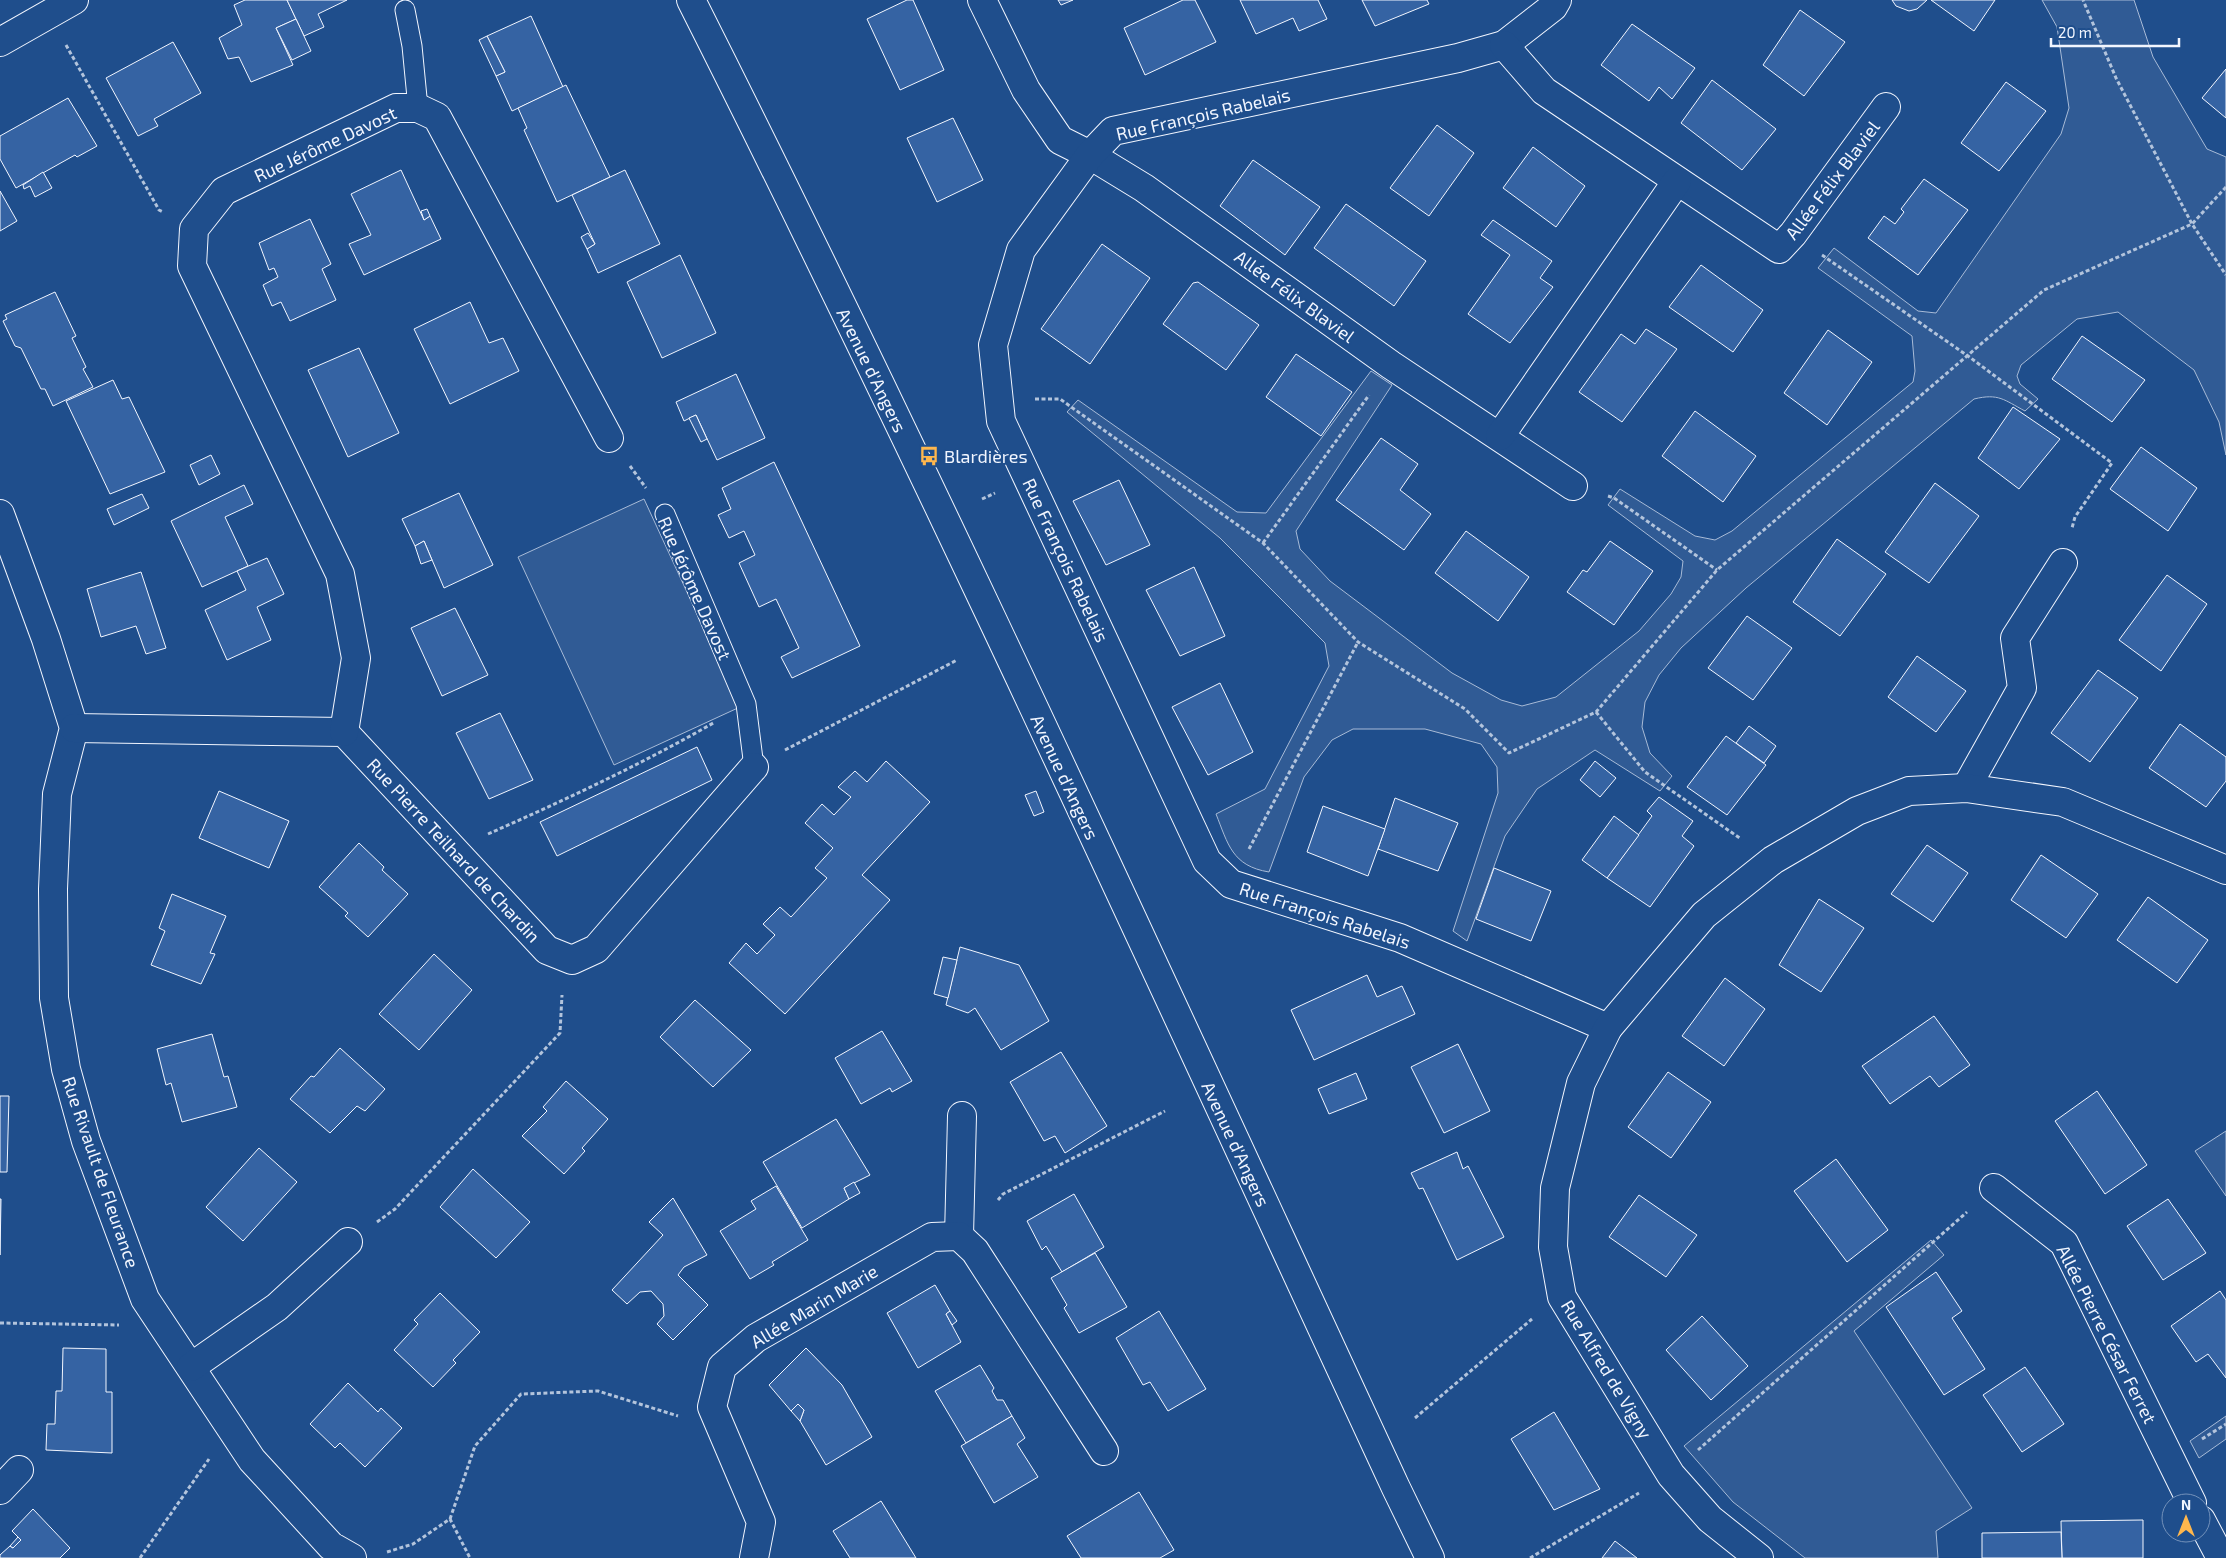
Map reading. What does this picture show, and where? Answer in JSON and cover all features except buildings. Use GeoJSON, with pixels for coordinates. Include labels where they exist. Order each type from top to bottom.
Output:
{"type":"FeatureCollection","features":[{"type":"Feature","properties":{"kind":"street"},"geometry":{"type":"LineString","coordinates":[[0,42],[74,0]]}},
{"type":"Feature","properties":{"kind":"street","name":"Avenue d'Angers"},"geometry":{"type":"LineString","coordinates":[[691,0],[911,451],[1082,812],[1430,1558]]}},
{"type":"Feature","properties":{"kind":"street","name":"Allée Félix Blaviel"},"geometry":{"type":"LineString","coordinates":[[982,0],[1026,90],[1060,140],[1090,155],[1144,188],[1390,365],[1573,486]]}},
{"type":"Feature","properties":{"kind":"street","name":"Rue François Rabelais"},"geometry":{"type":"LineString","coordinates":[[1557,0],[1553,6],[1504,45],[1448,60],[1113,131],[1090,155],[1021,250],[993,345],[1001,421],[1208,861],[1231,884],[1400,938],[1608,1028]]}},
{"type":"Feature","properties":{"kind":"street","name":"Allée Félix Blaviel"},"geometry":{"type":"LineString","coordinates":[[1504,45],[1544,91],[1780,249],[1886,107]]}},
{"type":"Feature","properties":{"kind":"street","name":"Rue Jérôme Davost"},"geometry":{"type":"LineString","coordinates":[[194,229],[224,191],[396,108],[418,108],[437,117],[609,438]]}},
{"type":"Feature","properties":{"kind":"street"},"geometry":{"type":"LineString","coordinates":[[1500,436],[1677,181]]}},
{"type":"Feature","properties":{"kind":"street"},"geometry":{"type":"LineString","coordinates":[[0,514],[46,639],[74,728],[344,732],[356,658],[340,574],[192,266],[194,229]]}},
{"type":"Feature","properties":{"kind":"street"},"geometry":{"type":"LineString","coordinates":[[1966,788],[2022,688],[2015,638],[2063,563]]}},
{"type":"Feature","properties":{"kind":"street","name":"Rue Rivault de Fleurance"},"geometry":{"type":"LineString","coordinates":[[74,728],[57,794],[53,889],[54,998],[66,1069],[86,1140],[145,1299],[252,1460],[331,1546],[352,1558]]}},
{"type":"Feature","properties":{"kind":"street","name":"Rue Pierre Teilhard de Chardin"},"geometry":{"type":"LineString","coordinates":[[344,732],[547,950],[572,960]]}},
{"type":"Feature","properties":{"kind":"street"},"geometry":{"type":"LineString","coordinates":[[572,960],[596,949],[754,767]]}},
{"type":"Feature","properties":{"kind":"street","name":"Rue Alfred de Vigny"},"geometry":{"type":"LineString","coordinates":[[1759,1558],[1710,1518],[1671,1475],[1562,1297],[1553,1247],[1555,1188],[1581,1083],[1608,1028],[1704,915],[1773,860],[1858,811],[1909,791],[1966,788],[2063,802],[2226,870]]}},
{"type":"Feature","properties":{"kind":"street"},"geometry":{"type":"LineString","coordinates":[[962,1116],[959,1236],[975,1251],[1104,1451]]}},
{"type":"Feature","properties":{"kind":"street","name":"Allée Pierre César Ferret"},"geometry":{"type":"LineString","coordinates":[[1994,1188],[2064,1243],[2187,1493]]}},
{"type":"Feature","properties":{"kind":"street","name":"Allée Marin Marie"},"geometry":{"type":"LineString","coordinates":[[754,1558],[761,1522],[712,1406],[722,1367],[756,1338],[932,1237],[959,1236]]}},
{"type":"Feature","properties":{"kind":"street"},"geometry":{"type":"LineString","coordinates":[[191,1368],[277,1307],[348,1242]]}},
{"type":"Feature","properties":{"kind":"street"},"geometry":{"type":"LineString","coordinates":[[0,1490],[19,1470]]}},
{"type":"Feature","properties":{"kind":"street"},"geometry":{"type":"LineString","coordinates":[[2211,1539],[2221,1558]]}},
{"type":"Feature","properties":{"kind":"lane"},"geometry":{"type":"LineString","coordinates":[[405,10],[412,46],[418,108]]}},
{"type":"Feature","properties":{"kind":"lane","name":"Rue Jérôme Davost"},"geometry":{"type":"LineString","coordinates":[[665,514],[746,704],[754,767]]}},
{"type":"Feature","properties":{"kind":"path"},"geometry":{"type":"LineString","coordinates":[[2084,0],[2116,78],[2192,224],[2226,275]]}},
{"type":"Feature","properties":{"kind":"path"},"geometry":{"type":"LineString","coordinates":[[49,14],[159,210],[194,229]]}},
{"type":"Feature","properties":{"kind":"path"},"geometry":{"type":"LineString","coordinates":[[2192,224],[2226,187]]}},
{"type":"Feature","properties":{"kind":"path"},"geometry":{"type":"LineString","coordinates":[[1793,234],[1968,356],[2112,462],[2075,517],[2063,563]]}},
{"type":"Feature","properties":{"kind":"path"},"geometry":{"type":"LineString","coordinates":[[1263,543],[1390,365]]}},
{"type":"Feature","properties":{"kind":"path","name":"Rue Jérôme Davost"},"geometry":{"type":"LineString","coordinates":[[609,438],[665,514]]}},
{"type":"Feature","properties":{"kind":"path"},"geometry":{"type":"LineString","coordinates":[[1573,486],[1614,498],[1717,570]]}},
{"type":"Feature","properties":{"kind":"path"},"geometry":{"type":"LineString","coordinates":[[1231,884],[1358,642]]}},
{"type":"Feature","properties":{"kind":"path"},"geometry":{"type":"LineString","coordinates":[[754,767],[957,660]]}},
{"type":"Feature","properties":{"kind":"path"},"geometry":{"type":"LineString","coordinates":[[453,849],[563,801],[662,753],[746,704]]}},
{"type":"Feature","properties":{"kind":"path"},"geometry":{"type":"LineString","coordinates":[[1596,712],[1645,772],[1773,860]]}},
{"type":"Feature","properties":{"kind":"path"},"geometry":{"type":"LineString","coordinates":[[348,1242],[395,1209],[560,1034],[562,990],[572,960]]}},
{"type":"Feature","properties":{"kind":"path"},"geometry":{"type":"LineString","coordinates":[[959,1236],[1004,1194],[1165,1111]]}},
{"type":"Feature","properties":{"kind":"path"},"geometry":{"type":"LineString","coordinates":[[1530,1558],[1671,1475],[1994,1188]]}},
{"type":"Feature","properties":{"kind":"path"},"geometry":{"type":"LineString","coordinates":[[1415,1418],[1532,1319]]}},
{"type":"Feature","properties":{"kind":"path"},"geometry":{"type":"LineString","coordinates":[[0,1323],[119,1325],[126,1323]]}},
{"type":"Feature","properties":{"kind":"path"},"geometry":{"type":"LineString","coordinates":[[382,1554],[413,1544],[450,1519],[475,1446],[521,1394],[598,1391],[678,1416],[685,1422]]}},
{"type":"Feature","properties":{"kind":"path"},"geometry":{"type":"LineString","coordinates":[[140,1558],[211,1456]]}},
{"type":"Feature","properties":{"kind":"path"},"geometry":{"type":"LineString","coordinates":[[450,1519],[470,1558]]}},
{"type":"Feature","properties":{"kind":"shaded area"},"geometry":{"type":"Polygon","coordinates":[[[2042,0],[2134,0],[2153,57],[2207,149],[2226,157],[2226,455],[2219,422],[2194,370],[2118,312],[2077,319],[2021,365],[2017,376],[2020,384],[2038,399],[2025,411],[1996,397],[1974,399],[1746,588],[1681,648],[1659,675],[1645,702],[1642,727],[1650,753],[1672,776],[1660,791],[1595,750],[1537,789],[1505,836],[1467,941],[1453,931],[1498,793],[1497,767],[1481,744],[1425,729],[1353,729],[1332,740],[1304,777],[1269,872],[1247,865],[1239,859],[1228,844],[1216,814],[1265,789],[1329,666],[1325,643],[1220,538],[1067,412],[1078,400],[1237,512],[1266,513],[1371,371],[1392,385],[1296,531],[1300,549],[1330,581],[1452,673],[1501,700],[1522,706],[1556,697],[1639,631],[1671,594],[1681,577],[1683,561],[1608,505],[1620,489],[1695,536],[1715,540],[1732,531],[1913,382],[1915,371],[1912,336],[1818,268],[1834,248],[1918,311],[1936,313],[2061,134],[2069,108],[2057,27],[2042,0]]]}},
{"type":"Feature","properties":{"kind":"shaded area"},"geometry":{"type":"Polygon","coordinates":[[[644,499],[740,707],[614,765],[518,557],[644,499]]]}},
{"type":"Feature","properties":{"kind":"shaded area"},"geometry":{"type":"Polygon","coordinates":[[[2226,1131],[2226,1196],[2195,1151],[2226,1131]]]}},
{"type":"Feature","properties":{"kind":"shaded area"},"geometry":{"type":"Polygon","coordinates":[[[1931,1240],[1944,1255],[1854,1331],[1972,1508],[1936,1531],[1938,1558],[1805,1558],[1733,1502],[1684,1446],[1931,1240]]]}},
{"type":"Feature","properties":{"kind":"shaded area"},"geometry":{"type":"Polygon","coordinates":[[[2226,1416],[2226,1439],[2199,1458],[2190,1441],[2226,1416]]]}},
{"type":"Feature","properties":{"kind":"place","name":"Blardières"},"geometry":{"type":"Point","coordinates":[929,456]}}]}
